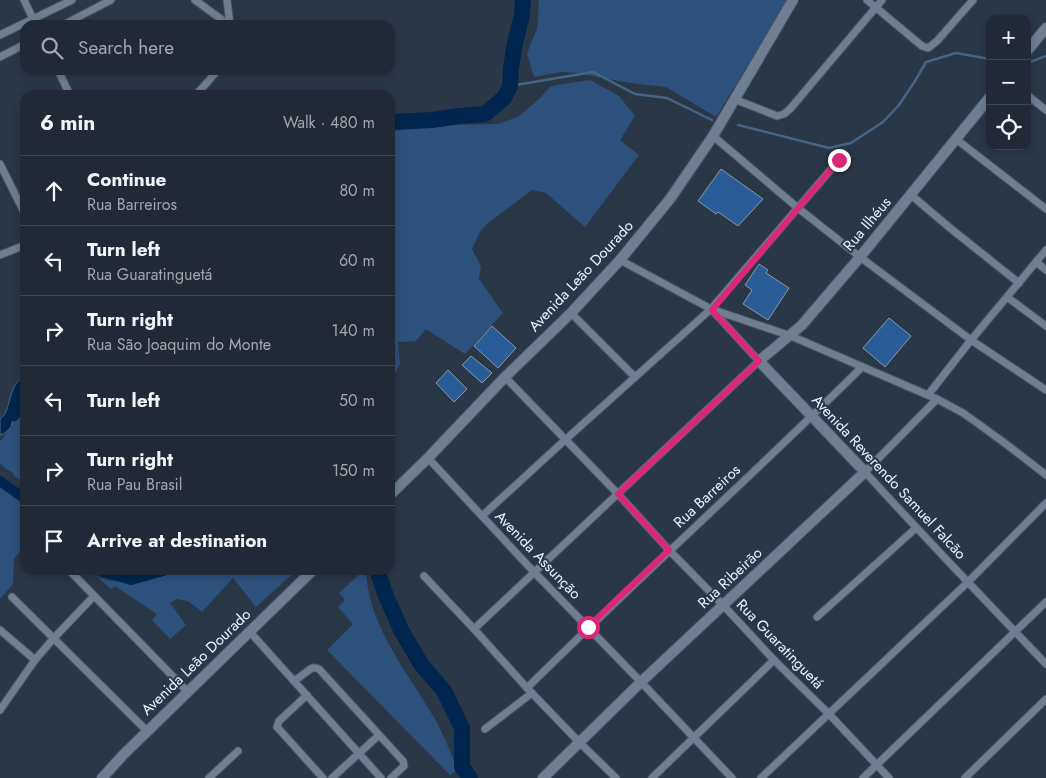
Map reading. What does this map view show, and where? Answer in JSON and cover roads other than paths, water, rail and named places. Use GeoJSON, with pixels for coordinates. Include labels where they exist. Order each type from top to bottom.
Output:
{"type":"FeatureCollection","features":[{"type":"Feature","properties":{"kind":"main road","name":"Avenida Leão Dourado"},"geometry":{"type":"LineString","coordinates":[[395,490],[505,377],[571,313],[620,260],[670,199],[713,136],[793,0]]}},
{"type":"Feature","properties":{"kind":"main road"},"geometry":{"type":"LineString","coordinates":[[1031,46],[1046,28]]}},
{"type":"Feature","properties":{"kind":"main road","name":"Rua Ilhéus"},"geometry":{"type":"LineString","coordinates":[[759,361],[802,325],[986,103]]}},
{"type":"Feature","properties":{"kind":"main road","name":"Avenida Reverendo Samuel Falcão"},"geometry":{"type":"LineString","coordinates":[[759,361],[865,472]]}},
{"type":"Feature","properties":{"kind":"main road","name":"Rua Ribeirão"},"geometry":{"type":"LineString","coordinates":[[543,778],[641,682],[865,472]]}},
{"type":"Feature","properties":{"kind":"main road","name":"Avenida Leão Dourado"},"geometry":{"type":"LineString","coordinates":[[102,778],[147,731],[308,575]]}},
{"type":"Feature","properties":{"kind":"street"},"geometry":{"type":"LineString","coordinates":[[24,0],[33,20]]}},
{"type":"Feature","properties":{"kind":"street"},"geometry":{"type":"LineString","coordinates":[[37,20],[72,0]]}},
{"type":"Feature","properties":{"kind":"street"},"geometry":{"type":"LineString","coordinates":[[73,20],[111,0]]}},
{"type":"Feature","properties":{"kind":"street"},"geometry":{"type":"LineString","coordinates":[[195,0],[222,20]]}},
{"type":"Feature","properties":{"kind":"street"},"geometry":{"type":"LineString","coordinates":[[226,0],[228,20]]}},
{"type":"Feature","properties":{"kind":"street"},"geometry":{"type":"LineString","coordinates":[[867,0],[922,46],[928,48],[937,41],[973,0]]}},
{"type":"Feature","properties":{"kind":"street"},"geometry":{"type":"LineString","coordinates":[[734,99],[777,116],[784,114],[882,0]]}},
{"type":"Feature","properties":{"kind":"street"},"geometry":{"type":"LineString","coordinates":[[0,35],[20,27]]}},
{"type":"Feature","properties":{"kind":"street"},"geometry":{"type":"LineString","coordinates":[[0,56],[20,46]]}},
{"type":"Feature","properties":{"kind":"street"},"geometry":{"type":"LineString","coordinates":[[60,75],[68,90]]}},
{"type":"Feature","properties":{"kind":"street"},"geometry":{"type":"LineString","coordinates":[[200,90],[214,75]]}},
{"type":"Feature","properties":{"kind":"street"},"geometry":{"type":"LineString","coordinates":[[1031,98],[1046,110]]}},
{"type":"Feature","properties":{"kind":"street"},"geometry":{"type":"LineString","coordinates":[[713,136],[798,208],[860,257],[971,340],[1046,390]]}},
{"type":"Feature","properties":{"kind":"street"},"geometry":{"type":"LineString","coordinates":[[956,139],[1046,210]]}},
{"type":"Feature","properties":{"kind":"street"},"geometry":{"type":"LineString","coordinates":[[482,516],[712,310],[839,160]]}},
{"type":"Feature","properties":{"kind":"street"},"geometry":{"type":"LineString","coordinates":[[0,164],[20,204]]}},
{"type":"Feature","properties":{"kind":"street"},"geometry":{"type":"LineString","coordinates":[[911,195],[1019,282]]}},
{"type":"Feature","properties":{"kind":"street"},"geometry":{"type":"LineString","coordinates":[[0,255],[20,247]]}},
{"type":"Feature","properties":{"kind":"street"},"geometry":{"type":"LineString","coordinates":[[928,395],[1046,250]]}},
{"type":"Feature","properties":{"kind":"street"},"geometry":{"type":"LineString","coordinates":[[620,260],[712,310],[790,336],[938,400],[980,425],[1046,475]]}},
{"type":"Feature","properties":{"kind":"street"},"geometry":{"type":"LineString","coordinates":[[1036,262],[1046,270]]}},
{"type":"Feature","properties":{"kind":"street"},"geometry":{"type":"LineString","coordinates":[[1007,297],[1046,326]]}},
{"type":"Feature","properties":{"kind":"street","name":"Avenida Reverendo Samuel Falcão"},"geometry":{"type":"LineString","coordinates":[[712,310],[759,361]]}},
{"type":"Feature","properties":{"kind":"street"},"geometry":{"type":"LineString","coordinates":[[571,313],[635,377]]}},
{"type":"Feature","properties":{"kind":"street"},"geometry":{"type":"LineString","coordinates":[[474,629],[759,361]]}},
{"type":"Feature","properties":{"kind":"street","name":"Rua Barreiros"},"geometry":{"type":"LineString","coordinates":[[485,729],[529,690],[588,627],[812,417],[862,367]]}},
{"type":"Feature","properties":{"kind":"street","name":"Rua Guaratinguetá"},"geometry":{"type":"LineString","coordinates":[[505,377],[889,778]]}},
{"type":"Feature","properties":{"kind":"street","name":"Rua Ribeirão"},"geometry":{"type":"LineString","coordinates":[[865,472],[938,400]]}},
{"type":"Feature","properties":{"kind":"street","name":"Avenida Assunção"},"geometry":{"type":"LineString","coordinates":[[428,458],[534,572],[732,778]]}},
{"type":"Feature","properties":{"kind":"street","name":"Avenida Reverendo Samuel Falcão"},"geometry":{"type":"LineString","coordinates":[[865,472],[1046,664]]}},
{"type":"Feature","properties":{"kind":"street"},"geometry":{"type":"LineString","coordinates":[[761,778],[968,582],[1046,503]]}},
{"type":"Feature","properties":{"kind":"street"},"geometry":{"type":"LineString","coordinates":[[817,616],[916,528]]}},
{"type":"Feature","properties":{"kind":"street"},"geometry":{"type":"LineString","coordinates":[[74,575],[188,692]]}},
{"type":"Feature","properties":{"kind":"street"},"geometry":{"type":"LineString","coordinates":[[424,576],[529,690],[616,778]]}},
{"type":"Feature","properties":{"kind":"street"},"geometry":{"type":"LineString","coordinates":[[0,710],[35,660],[94,596]]}},
{"type":"Feature","properties":{"kind":"street"},"geometry":{"type":"LineString","coordinates":[[12,597],[147,731]]}},
{"type":"Feature","properties":{"kind":"street"},"geometry":{"type":"LineString","coordinates":[[863,778],[1046,602]]}},
{"type":"Feature","properties":{"kind":"street"},"geometry":{"type":"LineString","coordinates":[[0,630],[35,660]]}},
{"type":"Feature","properties":{"kind":"street"},"geometry":{"type":"LineString","coordinates":[[250,632],[381,778]]}},
{"type":"Feature","properties":{"kind":"street"},"geometry":{"type":"LineString","coordinates":[[652,778],[774,660]]}},
{"type":"Feature","properties":{"kind":"street"},"geometry":{"type":"LineString","coordinates":[[294,681],[312,668],[322,672],[404,764],[391,778]]}},
{"type":"Feature","properties":{"kind":"street"},"geometry":{"type":"LineString","coordinates":[[307,695],[279,721],[277,728],[323,778]]}},
{"type":"Feature","properties":{"kind":"street"},"geometry":{"type":"LineString","coordinates":[[965,778],[1046,699]]}},
{"type":"Feature","properties":{"kind":"street"},"geometry":{"type":"LineString","coordinates":[[332,778],[379,735]]}},
{"type":"Feature","properties":{"kind":"street"},"geometry":{"type":"LineString","coordinates":[[210,778],[238,751]]}},
{"type":"Feature","properties":{"kind":"waterway"},"geometry":{"type":"LineString","coordinates":[[395,122],[485,114],[504,98],[510,86],[511,68],[522,15],[523,0]]}},
{"type":"Feature","properties":{"kind":"waterway"},"geometry":{"type":"LineString","coordinates":[[738,125],[829,148],[851,143],[883,122],[899,105],[926,62],[956,53],[986,58]]}},
{"type":"Feature","properties":{"kind":"waterway"},"geometry":{"type":"LineString","coordinates":[[1031,62],[1046,56]]}},
{"type":"Feature","properties":{"kind":"waterway"},"geometry":{"type":"LineString","coordinates":[[510,86],[593,72],[635,94],[667,98],[712,120]]}},
{"type":"Feature","properties":{"kind":"waterway"},"geometry":{"type":"LineString","coordinates":[[0,481],[20,495]]}},
{"type":"Feature","properties":{"kind":"waterway"},"geometry":{"type":"LineString","coordinates":[[114,575],[131,580],[149,575]]}},
{"type":"Feature","properties":{"kind":"waterway"},"geometry":{"type":"LineString","coordinates":[[379,575],[401,630],[421,664],[444,691],[462,728],[462,767],[470,778]]}}]}
